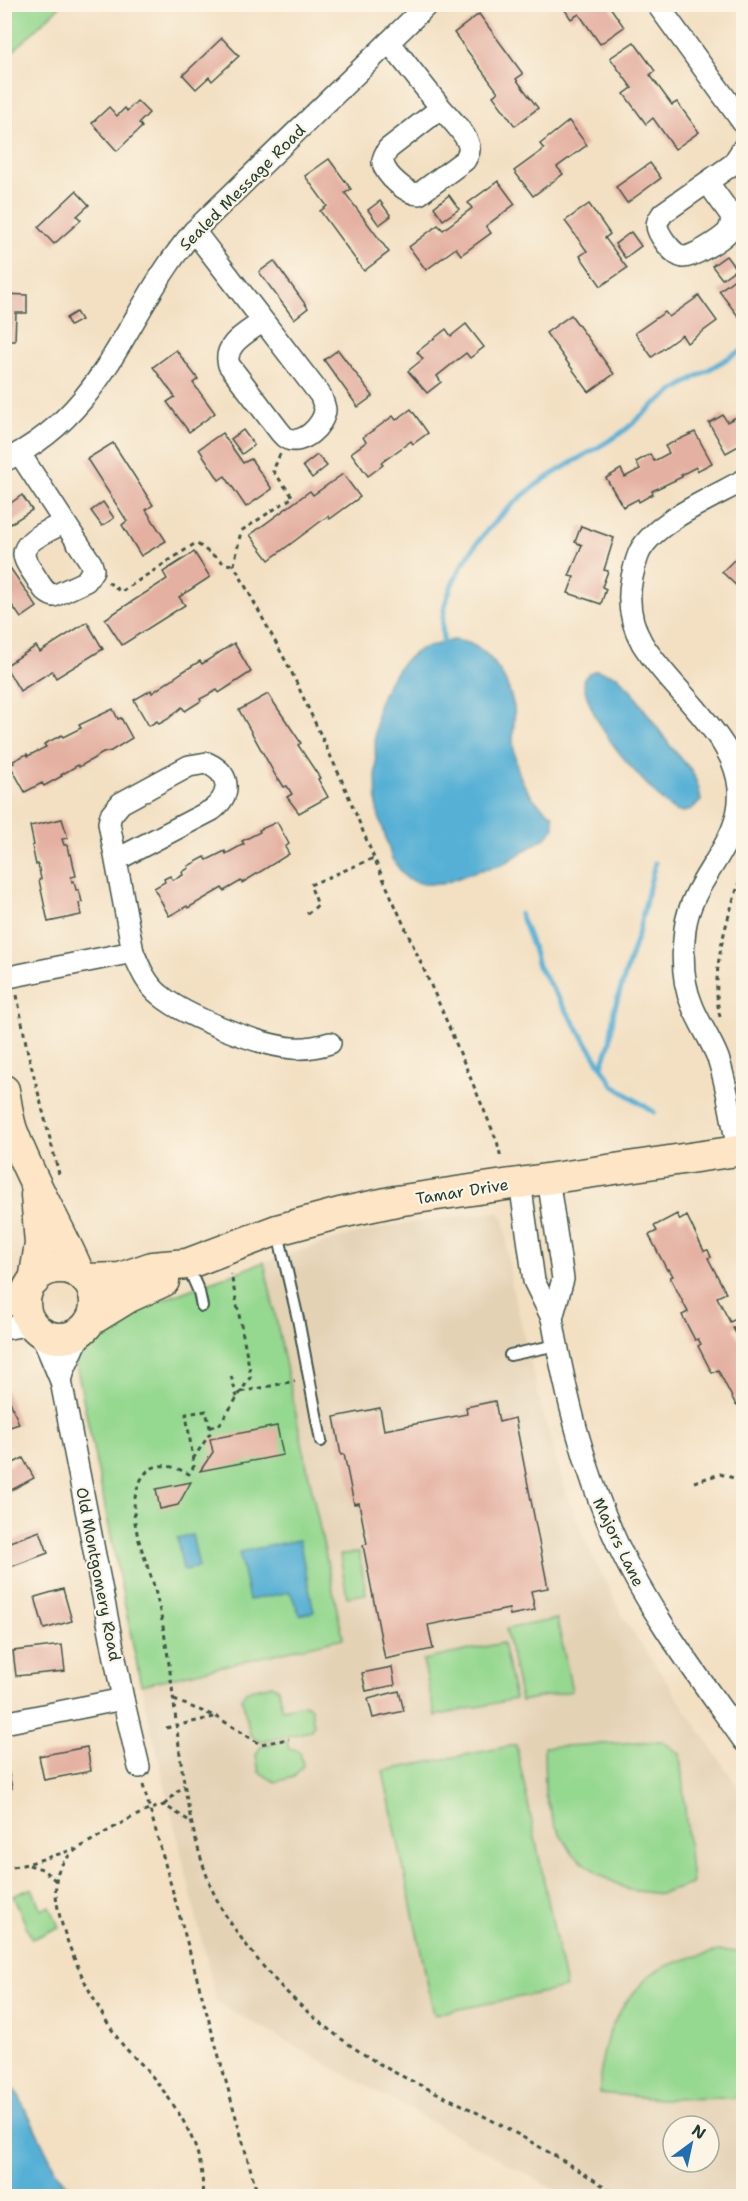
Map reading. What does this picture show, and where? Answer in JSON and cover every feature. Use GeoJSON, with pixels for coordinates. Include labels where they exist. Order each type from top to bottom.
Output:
{"type":"FeatureCollection","features":[{"type":"Feature","properties":{"kind":"street","name":"Sealed Message Road"},"geometry":{"type":"LineString","coordinates":[[12,458],[42,441],[93,388],[160,277],[194,231],[428,4]]}},
{"type":"Feature","properties":{"kind":"street"},"geometry":{"type":"LineString","coordinates":[[657,4],[744,123]]}},
{"type":"Feature","properties":{"kind":"street"},"geometry":{"type":"LineString","coordinates":[[389,42],[441,108]]}},
{"type":"Feature","properties":{"kind":"street"},"geometry":{"type":"LineString","coordinates":[[708,183],[732,164],[744,147]]}},
{"type":"Feature","properties":{"kind":"street"},"geometry":{"type":"LineString","coordinates":[[194,231],[321,396],[325,409],[316,429],[302,439],[286,438],[229,365],[227,359],[231,346],[263,321]]}},
{"type":"Feature","properties":{"kind":"street"},"geometry":{"type":"LineString","coordinates":[[12,458],[63,523],[91,563],[93,570],[86,581],[54,596],[47,594],[43,589],[25,559],[26,546],[63,523]]}},
{"type":"Feature","properties":{"kind":"street"},"geometry":{"type":"LineString","coordinates":[[741,1151],[717,1057],[691,1004],[684,979],[683,955],[685,927],[693,903],[706,877],[724,850],[739,809],[736,770],[716,733],[644,645],[635,629],[629,609],[629,590],[640,551],[652,536],[667,523],[744,480]]}},
{"type":"Feature","properties":{"kind":"street"},"geometry":{"type":"LineString","coordinates":[[116,860],[219,805],[226,785],[220,771],[207,763],[189,766],[115,808],[109,823],[133,952],[142,972],[159,995],[199,1018],[272,1045],[313,1048],[330,1043]]}},
{"type":"Feature","properties":{"kind":"street"},"geometry":{"type":"LineString","coordinates":[[10,977],[133,952]]}},
{"type":"Feature","properties":{"kind":"street"},"geometry":{"type":"LineString","coordinates":[[4,1090],[12,1133],[48,1180],[64,1238],[82,1276],[91,1286],[95,1298],[95,1310],[86,1326],[72,1336],[60,1338],[26,1328],[26,1300],[22,1292],[40,1244],[48,1180]]}},
{"type":"Feature","properties":{"kind":"street","name":"Tamar Drive"},"geometry":{"type":"LineString","coordinates":[[86,1326],[129,1297],[161,1283],[187,1264],[277,1230],[340,1213],[396,1201],[741,1151]]}},
{"type":"Feature","properties":{"kind":"street","name":"Majors Lane"},"geometry":{"type":"LineString","coordinates":[[534,1180],[563,1279],[552,1318]]}},
{"type":"Feature","properties":{"kind":"street","name":"Majors Lane"},"geometry":{"type":"LineString","coordinates":[[534,1180],[534,1281],[552,1318],[569,1406],[584,1463],[618,1547],[662,1624],[744,1741]]}},
{"type":"Feature","properties":{"kind":"street","name":"Tamar Drive"},"geometry":{"type":"LineString","coordinates":[[82,1276],[120,1278],[152,1267],[187,1264]]}},
{"type":"Feature","properties":{"kind":"street"},"geometry":{"type":"LineString","coordinates":[[22,1292],[42,1274],[52,1270],[62,1268],[82,1276]]}},
{"type":"Feature","properties":{"kind":"street","name":"Old Montgomery Road"},"geometry":{"type":"LineString","coordinates":[[86,1326],[64,1370],[62,1382],[123,1699],[139,1767]]}},
{"type":"Feature","properties":{"kind":"street","name":"Old Montgomery Road"},"geometry":{"type":"LineString","coordinates":[[26,1328],[62,1382]]}},
{"type":"Feature","properties":{"kind":"street"},"geometry":{"type":"LineString","coordinates":[[4,1724],[123,1699]]}},
{"type":"Feature","properties":{"kind":"lane"},"geometry":{"type":"LineString","coordinates":[[277,1230],[298,1319],[321,1441]]}},
{"type":"Feature","properties":{"kind":"lane"},"geometry":{"type":"LineString","coordinates":[[187,1264],[199,1292],[202,1306]]}},
{"type":"Feature","properties":{"kind":"lane"},"geometry":{"type":"LineString","coordinates":[[510,1355],[557,1345]]}},
{"type":"Feature","properties":{"kind":"path"},"geometry":{"type":"LineString","coordinates":[[286,438],[273,471],[293,497],[241,531],[234,565],[291,671],[343,783],[446,1018],[497,1141],[501,1158]]}},
{"type":"Feature","properties":{"kind":"path"},"geometry":{"type":"LineString","coordinates":[[93,570],[121,592],[196,543],[225,564],[234,565]]}},
{"type":"Feature","properties":{"kind":"path"},"geometry":{"type":"LineString","coordinates":[[307,914],[318,905],[310,885],[374,858]]}},
{"type":"Feature","properties":{"kind":"path"},"geometry":{"type":"LineString","coordinates":[[722,1024],[716,997],[718,967],[744,867]]}},
{"type":"Feature","properties":{"kind":"path"},"geometry":{"type":"LineString","coordinates":[[4,926],[10,977],[27,1049],[48,1180]]}},
{"type":"Feature","properties":{"kind":"path"},"geometry":{"type":"LineString","coordinates":[[210,1427],[220,1424],[251,1376],[230,1269]]}},
{"type":"Feature","properties":{"kind":"path"},"geometry":{"type":"LineString","coordinates":[[231,1376],[237,1398]]}},
{"type":"Feature","properties":{"kind":"path"},"geometry":{"type":"LineString","coordinates":[[241,1392],[295,1381]]}},
{"type":"Feature","properties":{"kind":"path"},"geometry":{"type":"LineString","coordinates":[[193,1459],[211,1432],[206,1411],[186,1414],[194,1466],[189,1474],[164,1465],[150,1469],[140,1482],[134,1512],[146,1563],[155,1589],[174,1700],[190,1821],[211,1887],[231,1923],[258,1960],[290,1997],[354,2048],[391,2070],[468,2108],[541,2148],[619,2196]]}},
{"type":"Feature","properties":{"kind":"path"},"geometry":{"type":"LineString","coordinates":[[694,1482],[720,1474],[744,1481]]}},
{"type":"Feature","properties":{"kind":"path"},"geometry":{"type":"LineString","coordinates":[[174,1700],[217,1717],[260,1744],[289,1739]]}},
{"type":"Feature","properties":{"kind":"path"},"geometry":{"type":"LineString","coordinates":[[166,1728],[217,1717]]}},
{"type":"Feature","properties":{"kind":"path"},"geometry":{"type":"LineString","coordinates":[[139,1767],[258,2196]]}},
{"type":"Feature","properties":{"kind":"path"},"geometry":{"type":"LineString","coordinates":[[4,1869],[76,1848],[132,1816],[164,1805],[184,1785]]}},
{"type":"Feature","properties":{"kind":"path"},"geometry":{"type":"LineString","coordinates":[[164,1805],[190,1821]]}},
{"type":"Feature","properties":{"kind":"path"},"geometry":{"type":"LineString","coordinates":[[76,1848],[65,1860],[56,1881],[61,1918],[67,1939],[87,1988],[123,2045],[169,2098],[187,2128],[198,2154],[203,2186],[202,2196]]}},
{"type":"Feature","properties":{"kind":"path"},"geometry":{"type":"LineString","coordinates":[[27,1864],[42,1869],[56,1881]]}},
{"type":"Feature","properties":{"kind":"shaded area"},"geometry":{"type":"Polygon","coordinates":[[[498,1212],[504,1218],[511,1282],[542,1410],[565,1490],[591,1554],[626,1622],[743,1794],[743,2196],[565,2196],[217,2003],[141,1685],[343,1638],[264,1262],[343,1237],[394,1225],[498,1212]]]}},
{"type":"Feature","properties":{"kind":"green space"},"geometry":{"type":"Polygon","coordinates":[[[5,4],[61,4],[61,5],[5,59],[5,4]]]}},
{"type":"Feature","properties":{"kind":"green space"},"geometry":{"type":"Polygon","coordinates":[[[264,1262],[343,1638],[141,1685],[70,1334],[264,1262]]]}},
{"type":"Feature","properties":{"kind":"green space"},"geometry":{"type":"Polygon","coordinates":[[[359,1552],[366,1594],[347,1597],[340,1555],[359,1552]]]}},
{"type":"Feature","properties":{"kind":"green space"},"geometry":{"type":"Polygon","coordinates":[[[557,1619],[572,1691],[521,1701],[506,1629],[557,1619]]]}},
{"type":"Feature","properties":{"kind":"green space"},"geometry":{"type":"Polygon","coordinates":[[[503,1643],[515,1699],[435,1716],[423,1660],[503,1643]]]}},
{"type":"Feature","properties":{"kind":"green space"},"geometry":{"type":"Polygon","coordinates":[[[272,1685],[278,1689],[282,1709],[305,1704],[311,1708],[314,1725],[310,1731],[261,1742],[250,1735],[242,1698],[246,1691],[272,1685]]]}},
{"type":"Feature","properties":{"kind":"green space"},"geometry":{"type":"Polygon","coordinates":[[[287,1741],[289,1749],[300,1752],[303,1765],[294,1777],[275,1782],[259,1772],[256,1755],[261,1746],[287,1741]]]}},
{"type":"Feature","properties":{"kind":"green space"},"geometry":{"type":"Polygon","coordinates":[[[662,1741],[680,1754],[692,1884],[661,1894],[629,1890],[600,1875],[572,1853],[555,1825],[545,1794],[544,1747],[662,1741]]]}},
{"type":"Feature","properties":{"kind":"green space"},"geometry":{"type":"Polygon","coordinates":[[[516,1745],[566,1988],[434,2014],[383,1771],[516,1745]]]}},
{"type":"Feature","properties":{"kind":"green space"},"geometry":{"type":"Polygon","coordinates":[[[32,1888],[41,1910],[50,1906],[59,1927],[32,1939],[13,1896],[32,1888]]]}},
{"type":"Feature","properties":{"kind":"green space"},"geometry":{"type":"Polygon","coordinates":[[[719,1951],[743,1951],[743,2089],[735,2098],[659,2099],[600,2093],[601,2064],[612,2025],[636,1990],[651,1975],[669,1965],[719,1951]]]}},
{"type":"Feature","properties":{"kind":"water"},"geometry":{"type":"Polygon","coordinates":[[[453,640],[469,643],[480,649],[494,662],[505,680],[514,708],[513,740],[519,773],[535,800],[553,815],[554,828],[548,836],[502,865],[477,871],[442,884],[424,884],[407,879],[392,859],[377,810],[375,734],[378,705],[389,682],[403,662],[420,649],[453,640]]]}},
{"type":"Feature","properties":{"kind":"water"},"geometry":{"type":"Polygon","coordinates":[[[596,670],[617,676],[630,689],[671,747],[692,771],[701,801],[693,808],[680,812],[667,806],[632,769],[601,727],[593,712],[583,680],[589,673],[596,670]]]}},
{"type":"Feature","properties":{"kind":"water"},"geometry":{"type":"Polygon","coordinates":[[[192,1535],[199,1567],[183,1570],[177,1538],[192,1535]]]}},
{"type":"Feature","properties":{"kind":"water"},"geometry":{"type":"Polygon","coordinates":[[[299,1540],[314,1612],[300,1615],[290,1592],[249,1600],[239,1552],[299,1540]]]}},
{"type":"Feature","properties":{"kind":"water"},"geometry":{"type":"Polygon","coordinates":[[[4,2077],[19,2096],[57,2173],[73,2192],[73,2196],[5,2196],[4,2077]]]}},
{"type":"Feature","properties":{"kind":"building"},"geometry":{"type":"Polygon","coordinates":[[[561,4],[608,4],[624,27],[600,44],[579,14],[571,19],[561,4]]]}},
{"type":"Feature","properties":{"kind":"building"},"geometry":{"type":"Polygon","coordinates":[[[479,14],[523,74],[516,79],[538,108],[515,126],[493,96],[498,92],[454,33],[479,14]]]}},
{"type":"Feature","properties":{"kind":"building"},"geometry":{"type":"Polygon","coordinates":[[[222,38],[239,56],[212,81],[209,77],[196,89],[183,75],[222,38]]]}},
{"type":"Feature","properties":{"kind":"building"},"geometry":{"type":"Polygon","coordinates":[[[634,42],[655,71],[650,75],[672,105],[677,102],[699,132],[675,149],[653,118],[646,124],[624,94],[632,88],[610,58],[634,42]]]}},
{"type":"Feature","properties":{"kind":"building"},"geometry":{"type":"Polygon","coordinates":[[[137,101],[149,113],[139,123],[142,127],[117,151],[92,123],[109,107],[117,116],[125,108],[127,111],[137,101]]]}},
{"type":"Feature","properties":{"kind":"building"},"geometry":{"type":"Polygon","coordinates":[[[569,121],[587,145],[557,167],[563,174],[533,196],[514,171],[544,149],[540,144],[569,121]]]}},
{"type":"Feature","properties":{"kind":"building"},"geometry":{"type":"Polygon","coordinates":[[[329,159],[351,189],[345,193],[389,252],[364,271],[320,211],[327,206],[305,176],[329,159]]]}},
{"type":"Feature","properties":{"kind":"building"},"geometry":{"type":"Polygon","coordinates":[[[650,163],[661,178],[627,203],[616,187],[650,163]]]}},
{"type":"Feature","properties":{"kind":"building"},"geometry":{"type":"Polygon","coordinates":[[[498,181],[515,204],[486,226],[491,233],[461,255],[456,248],[426,270],[409,247],[438,225],[443,230],[472,208],[468,203],[498,181]]]}},
{"type":"Feature","properties":{"kind":"building"},"geometry":{"type":"Polygon","coordinates":[[[76,191],[89,205],[77,216],[81,220],[54,244],[38,227],[76,191]]]}},
{"type":"Feature","properties":{"kind":"building"},"geometry":{"type":"Polygon","coordinates":[[[449,195],[459,209],[443,220],[434,207],[449,195]]]}},
{"type":"Feature","properties":{"kind":"building"},"geometry":{"type":"Polygon","coordinates":[[[380,201],[391,216],[379,225],[368,210],[380,201]]]}},
{"type":"Feature","properties":{"kind":"building"},"geometry":{"type":"Polygon","coordinates":[[[589,204],[610,234],[605,238],[627,268],[601,286],[580,256],[587,251],[565,221],[589,204]]]}},
{"type":"Feature","properties":{"kind":"building"},"geometry":{"type":"Polygon","coordinates":[[[631,232],[641,246],[625,258],[615,244],[631,232]]]}},
{"type":"Feature","properties":{"kind":"building"},"geometry":{"type":"Polygon","coordinates":[[[726,256],[736,269],[722,279],[712,266],[726,256]]]}},
{"type":"Feature","properties":{"kind":"building"},"geometry":{"type":"Polygon","coordinates":[[[274,261],[308,308],[294,319],[259,272],[274,261]]]}},
{"type":"Feature","properties":{"kind":"building"},"geometry":{"type":"Polygon","coordinates":[[[744,272],[744,311],[738,316],[719,291],[744,272]]]}},
{"type":"Feature","properties":{"kind":"building"},"geometry":{"type":"Polygon","coordinates":[[[4,294],[27,295],[27,313],[16,313],[15,341],[4,341],[4,294]]]}},
{"type":"Feature","properties":{"kind":"building"},"geometry":{"type":"Polygon","coordinates":[[[699,296],[717,321],[687,343],[682,335],[652,357],[635,333],[665,312],[669,317],[699,296]]]}},
{"type":"Feature","properties":{"kind":"building"},"geometry":{"type":"Polygon","coordinates":[[[76,312],[81,320],[70,326],[66,318],[76,312]]]}},
{"type":"Feature","properties":{"kind":"building"},"geometry":{"type":"Polygon","coordinates":[[[571,315],[614,374],[589,392],[546,333],[571,315]]]}},
{"type":"Feature","properties":{"kind":"building"},"geometry":{"type":"Polygon","coordinates":[[[466,324],[484,347],[470,358],[466,353],[437,376],[441,382],[427,393],[408,371],[423,359],[417,352],[446,329],[451,336],[466,324]]]}},
{"type":"Feature","properties":{"kind":"building"},"geometry":{"type":"Polygon","coordinates":[[[176,350],[198,379],[193,383],[215,413],[189,432],[167,402],[175,397],[153,367],[176,350]]]}},
{"type":"Feature","properties":{"kind":"building"},"geometry":{"type":"Polygon","coordinates":[[[338,350],[373,396],[358,407],[324,360],[338,350]]]}},
{"type":"Feature","properties":{"kind":"building"},"geometry":{"type":"Polygon","coordinates":[[[744,404],[744,446],[740,445],[726,453],[709,423],[723,415],[727,422],[742,414],[738,407],[744,404]]]}},
{"type":"Feature","properties":{"kind":"building"},"geometry":{"type":"Polygon","coordinates":[[[411,409],[428,433],[413,444],[411,441],[381,463],[383,465],[368,476],[351,453],[366,442],[363,437],[393,416],[396,420],[411,409]]]}},
{"type":"Feature","properties":{"kind":"building"},"geometry":{"type":"Polygon","coordinates":[[[243,430],[254,445],[242,454],[231,439],[243,430]]]}},
{"type":"Feature","properties":{"kind":"building"},"geometry":{"type":"Polygon","coordinates":[[[695,432],[712,463],[697,471],[696,467],[681,475],[682,477],[652,491],[653,494],[639,502],[638,499],[623,507],[606,478],[621,469],[625,477],[640,469],[636,462],[650,454],[654,461],[669,453],[665,446],[695,432]]]}},
{"type":"Feature","properties":{"kind":"building"},"geometry":{"type":"Polygon","coordinates":[[[222,433],[243,463],[251,459],[272,489],[246,507],[225,476],[219,480],[199,449],[222,433]]]}},
{"type":"Feature","properties":{"kind":"building"},"geometry":{"type":"Polygon","coordinates":[[[113,443],[153,505],[146,510],[166,541],[141,556],[122,525],[127,521],[87,459],[113,443]]]}},
{"type":"Feature","properties":{"kind":"building"},"geometry":{"type":"Polygon","coordinates":[[[317,455],[327,466],[312,478],[303,466],[317,455]]]}},
{"type":"Feature","properties":{"kind":"building"},"geometry":{"type":"Polygon","coordinates":[[[343,474],[360,497],[330,519],[328,516],[269,560],[250,535],[310,491],[313,495],[343,474]]]}},
{"type":"Feature","properties":{"kind":"building"},"geometry":{"type":"Polygon","coordinates":[[[22,495],[32,510],[4,528],[4,508],[22,495]]]}},
{"type":"Feature","properties":{"kind":"building"},"geometry":{"type":"Polygon","coordinates":[[[103,502],[114,518],[102,526],[91,511],[103,502]]]}},
{"type":"Feature","properties":{"kind":"building"},"geometry":{"type":"Polygon","coordinates":[[[581,526],[614,538],[604,570],[608,571],[602,587],[606,589],[601,604],[568,593],[574,577],[569,576],[582,545],[575,542],[581,526]]]}},
{"type":"Feature","properties":{"kind":"building"},"geometry":{"type":"Polygon","coordinates":[[[744,550],[744,593],[722,572],[744,550]]]}},
{"type":"Feature","properties":{"kind":"building"},"geometry":{"type":"Polygon","coordinates":[[[194,552],[210,577],[179,597],[185,605],[122,645],[105,619],[167,579],[163,572],[194,552]]]}},
{"type":"Feature","properties":{"kind":"building"},"geometry":{"type":"Polygon","coordinates":[[[4,559],[37,607],[21,618],[4,594],[4,559]]]}},
{"type":"Feature","properties":{"kind":"building"},"geometry":{"type":"Polygon","coordinates":[[[87,622],[103,649],[56,678],[52,671],[20,691],[5,666],[36,646],[40,652],[87,622]]]}},
{"type":"Feature","properties":{"kind":"building"},"geometry":{"type":"Polygon","coordinates":[[[234,643],[251,672],[219,693],[217,690],[200,699],[201,701],[185,711],[182,707],[168,719],[159,724],[157,721],[149,726],[134,700],[151,690],[152,693],[200,661],[202,664],[234,643]]]}},
{"type":"Feature","properties":{"kind":"building"},"geometry":{"type":"Polygon","coordinates":[[[268,694],[301,743],[298,745],[320,778],[318,779],[328,797],[299,813],[287,797],[292,794],[287,786],[284,787],[278,780],[239,710],[268,694]]]}},
{"type":"Feature","properties":{"kind":"building"},"geometry":{"type":"Polygon","coordinates":[[[113,709],[132,738],[79,767],[78,765],[44,786],[42,783],[25,792],[10,765],[14,763],[13,761],[46,747],[44,744],[81,728],[79,725],[113,709]]]}},
{"type":"Feature","properties":{"kind":"building"},"geometry":{"type":"Polygon","coordinates":[[[62,819],[68,838],[62,839],[64,845],[67,845],[69,855],[71,854],[76,876],[71,877],[76,890],[79,890],[82,902],[79,903],[81,915],[48,922],[30,826],[62,819]]]}},
{"type":"Feature","properties":{"kind":"building"},"geometry":{"type":"Polygon","coordinates":[[[277,822],[289,844],[285,847],[289,854],[242,883],[241,881],[224,891],[222,888],[188,908],[187,906],[169,916],[154,888],[165,882],[164,879],[170,876],[173,880],[183,875],[182,872],[189,868],[188,866],[205,857],[207,860],[225,851],[226,854],[244,844],[242,841],[260,832],[259,830],[277,822]]]}},
{"type":"Feature","properties":{"kind":"building"},"geometry":{"type":"Polygon","coordinates":[[[677,1214],[680,1220],[687,1216],[704,1251],[708,1250],[711,1257],[708,1258],[726,1293],[717,1297],[730,1322],[736,1319],[739,1325],[733,1328],[744,1348],[744,1421],[738,1404],[736,1405],[718,1370],[712,1373],[698,1346],[701,1344],[698,1339],[695,1340],[682,1315],[688,1312],[670,1277],[673,1276],[669,1269],[667,1270],[649,1235],[657,1231],[654,1226],[677,1214]]]}},
{"type":"Feature","properties":{"kind":"building"},"geometry":{"type":"Polygon","coordinates":[[[4,1386],[19,1424],[4,1429],[4,1386]]]}},
{"type":"Feature","properties":{"kind":"building"},"geometry":{"type":"Polygon","coordinates":[[[495,1401],[499,1422],[515,1418],[548,1588],[531,1591],[535,1610],[510,1615],[509,1609],[428,1625],[433,1649],[385,1659],[363,1545],[367,1544],[359,1503],[354,1504],[334,1417],[380,1408],[384,1430],[467,1414],[466,1407],[495,1401]]]}},
{"type":"Feature","properties":{"kind":"building"},"geometry":{"type":"Polygon","coordinates":[[[277,1426],[283,1455],[200,1471],[213,1452],[210,1439],[277,1426]]]}},
{"type":"Feature","properties":{"kind":"building"},"geometry":{"type":"Polygon","coordinates":[[[23,1458],[34,1478],[4,1494],[4,1468],[23,1458]]]}},
{"type":"Feature","properties":{"kind":"building"},"geometry":{"type":"Polygon","coordinates":[[[191,1482],[178,1505],[160,1509],[156,1489],[191,1482]]]}},
{"type":"Feature","properties":{"kind":"building"},"geometry":{"type":"Polygon","coordinates":[[[40,1531],[48,1553],[5,1569],[4,1544],[40,1531]]]}},
{"type":"Feature","properties":{"kind":"building"},"geometry":{"type":"Polygon","coordinates":[[[63,1589],[72,1621],[44,1629],[35,1597],[63,1589]]]}},
{"type":"Feature","properties":{"kind":"building"},"geometry":{"type":"Polygon","coordinates":[[[62,1645],[65,1671],[16,1676],[13,1651],[62,1645]]]}},
{"type":"Feature","properties":{"kind":"building"},"geometry":{"type":"Polygon","coordinates":[[[392,1667],[395,1685],[366,1691],[362,1673],[392,1667]]]}},
{"type":"Feature","properties":{"kind":"building"},"geometry":{"type":"Polygon","coordinates":[[[399,1691],[404,1711],[373,1718],[368,1699],[399,1691]]]}},
{"type":"Feature","properties":{"kind":"building"},"geometry":{"type":"Polygon","coordinates":[[[87,1747],[91,1771],[44,1780],[39,1756],[87,1747]]]}},
{"type":"Feature","properties":{"kind":"building"},"geometry":{"type":"Polygon","coordinates":[[[4,1765],[7,1765],[12,1788],[4,1790],[4,1765]]]}},
{"type":"Feature","properties":{"kind":"waterway"},"geometry":{"type":"LineString","coordinates":[[445,649],[442,626],[446,602],[455,579],[467,557],[500,517],[535,486],[621,433],[664,397],[744,350]]}},
{"type":"Feature","properties":{"kind":"waterway"},"geometry":{"type":"LineString","coordinates":[[602,1066],[610,1042],[614,1010],[638,934],[655,863]]}},
{"type":"Feature","properties":{"kind":"waterway"},"geometry":{"type":"LineString","coordinates":[[520,914],[538,966],[614,1086],[654,1112]]}}]}
